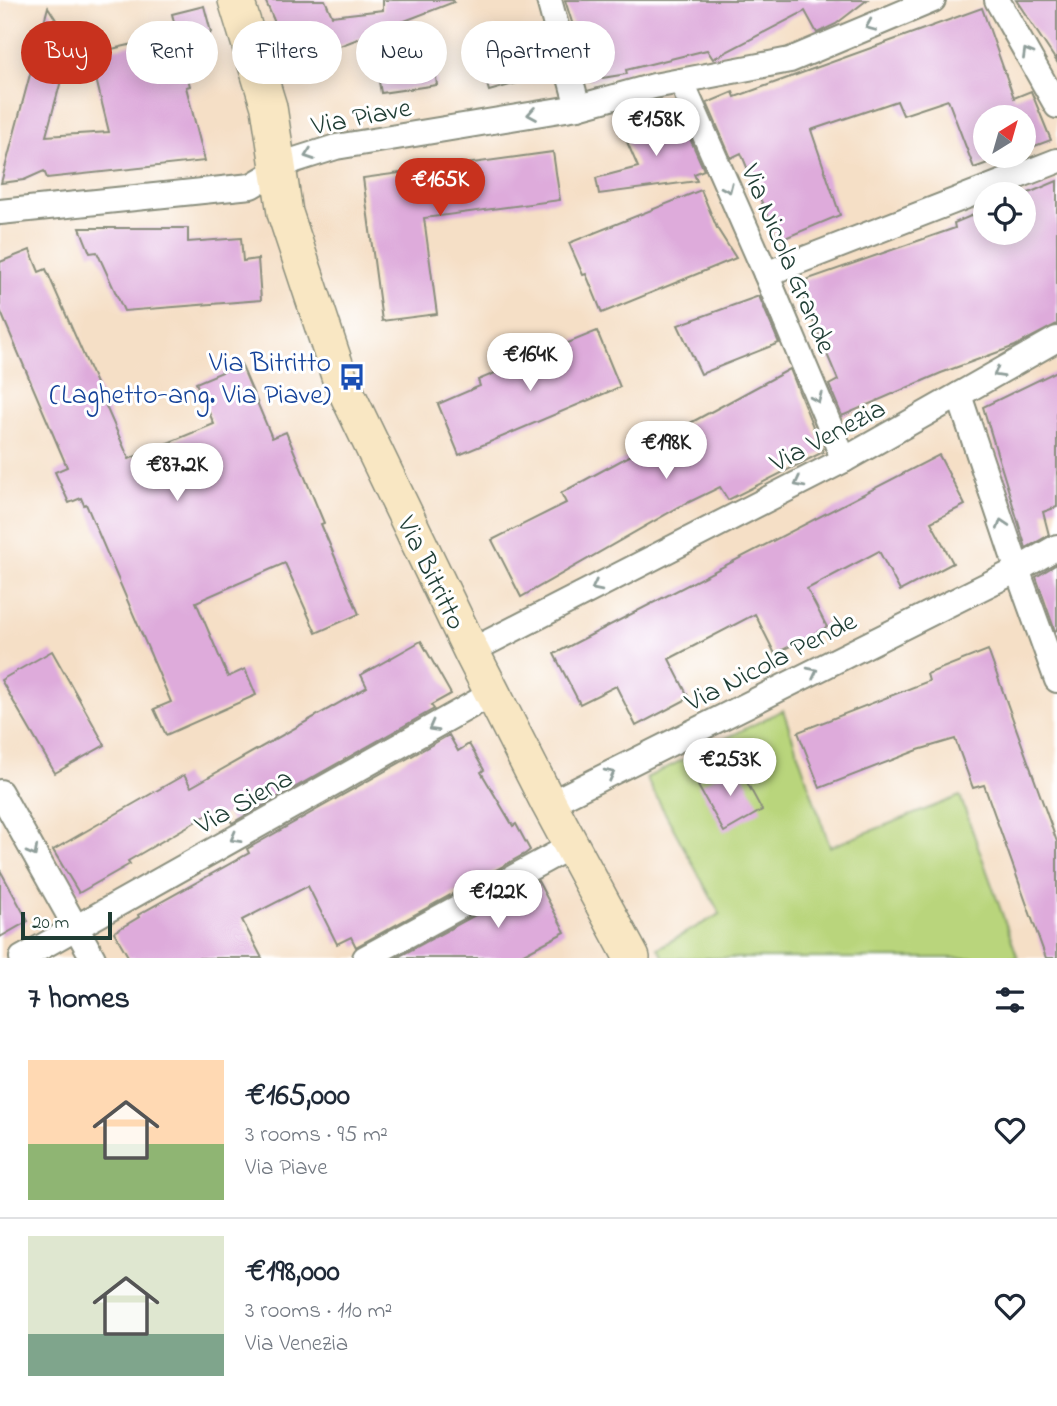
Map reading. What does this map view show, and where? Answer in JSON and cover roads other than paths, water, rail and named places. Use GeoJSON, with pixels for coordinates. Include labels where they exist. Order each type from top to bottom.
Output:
{"type":"FeatureCollection","features":[{"type":"Feature","properties":{"kind":"street","name":"Via Bitritto"},"geometry":{"type":"LineString","coordinates":[[236,0],[269,107],[286,219],[340,379],[471,651],[632,958]]}},
{"type":"Feature","properties":{"kind":"street"},"geometry":{"type":"LineString","coordinates":[[549,0],[578,107]]}},
{"type":"Feature","properties":{"kind":"street","name":"Via Piave"},"geometry":{"type":"LineString","coordinates":[[0,212],[251,186],[295,160],[336,147],[578,107],[681,81],[790,60],[933,0]]}},
{"type":"Feature","properties":{"kind":"street"},"geometry":{"type":"LineString","coordinates":[[997,0],[1057,106]]}},
{"type":"Feature","properties":{"kind":"street","name":"Via Nicola Grande"},"geometry":{"type":"LineString","coordinates":[[681,81],[844,460]]}},
{"type":"Feature","properties":{"kind":"street"},"geometry":{"type":"LineString","coordinates":[[766,274],[1057,161]]}},
{"type":"Feature","properties":{"kind":"street","name":"Via Venezia"},"geometry":{"type":"LineString","coordinates":[[471,651],[844,460],[1057,339]]}},
{"type":"Feature","properties":{"kind":"street"},"geometry":{"type":"LineString","coordinates":[[959,395],[1057,680]]}},
{"type":"Feature","properties":{"kind":"street","name":"Via Nicola Pende"},"geometry":{"type":"LineString","coordinates":[[549,804],[1017,570],[1057,547]]}},
{"type":"Feature","properties":{"kind":"street","name":"Via Siena"},"geometry":{"type":"LineString","coordinates":[[22,958],[493,693]]}},
{"type":"Feature","properties":{"kind":"street"},"geometry":{"type":"LineString","coordinates":[[0,792],[93,958]]}},
{"type":"Feature","properties":{"kind":"street"},"geometry":{"type":"LineString","coordinates":[[365,958],[571,846]]}},
{"type":"Feature","properties":{"kind":"place","name":"Via Bitritto (Laghetto-ang. Via Piave)"},"geometry":{"type":"Point","coordinates":[352,377]}}]}
